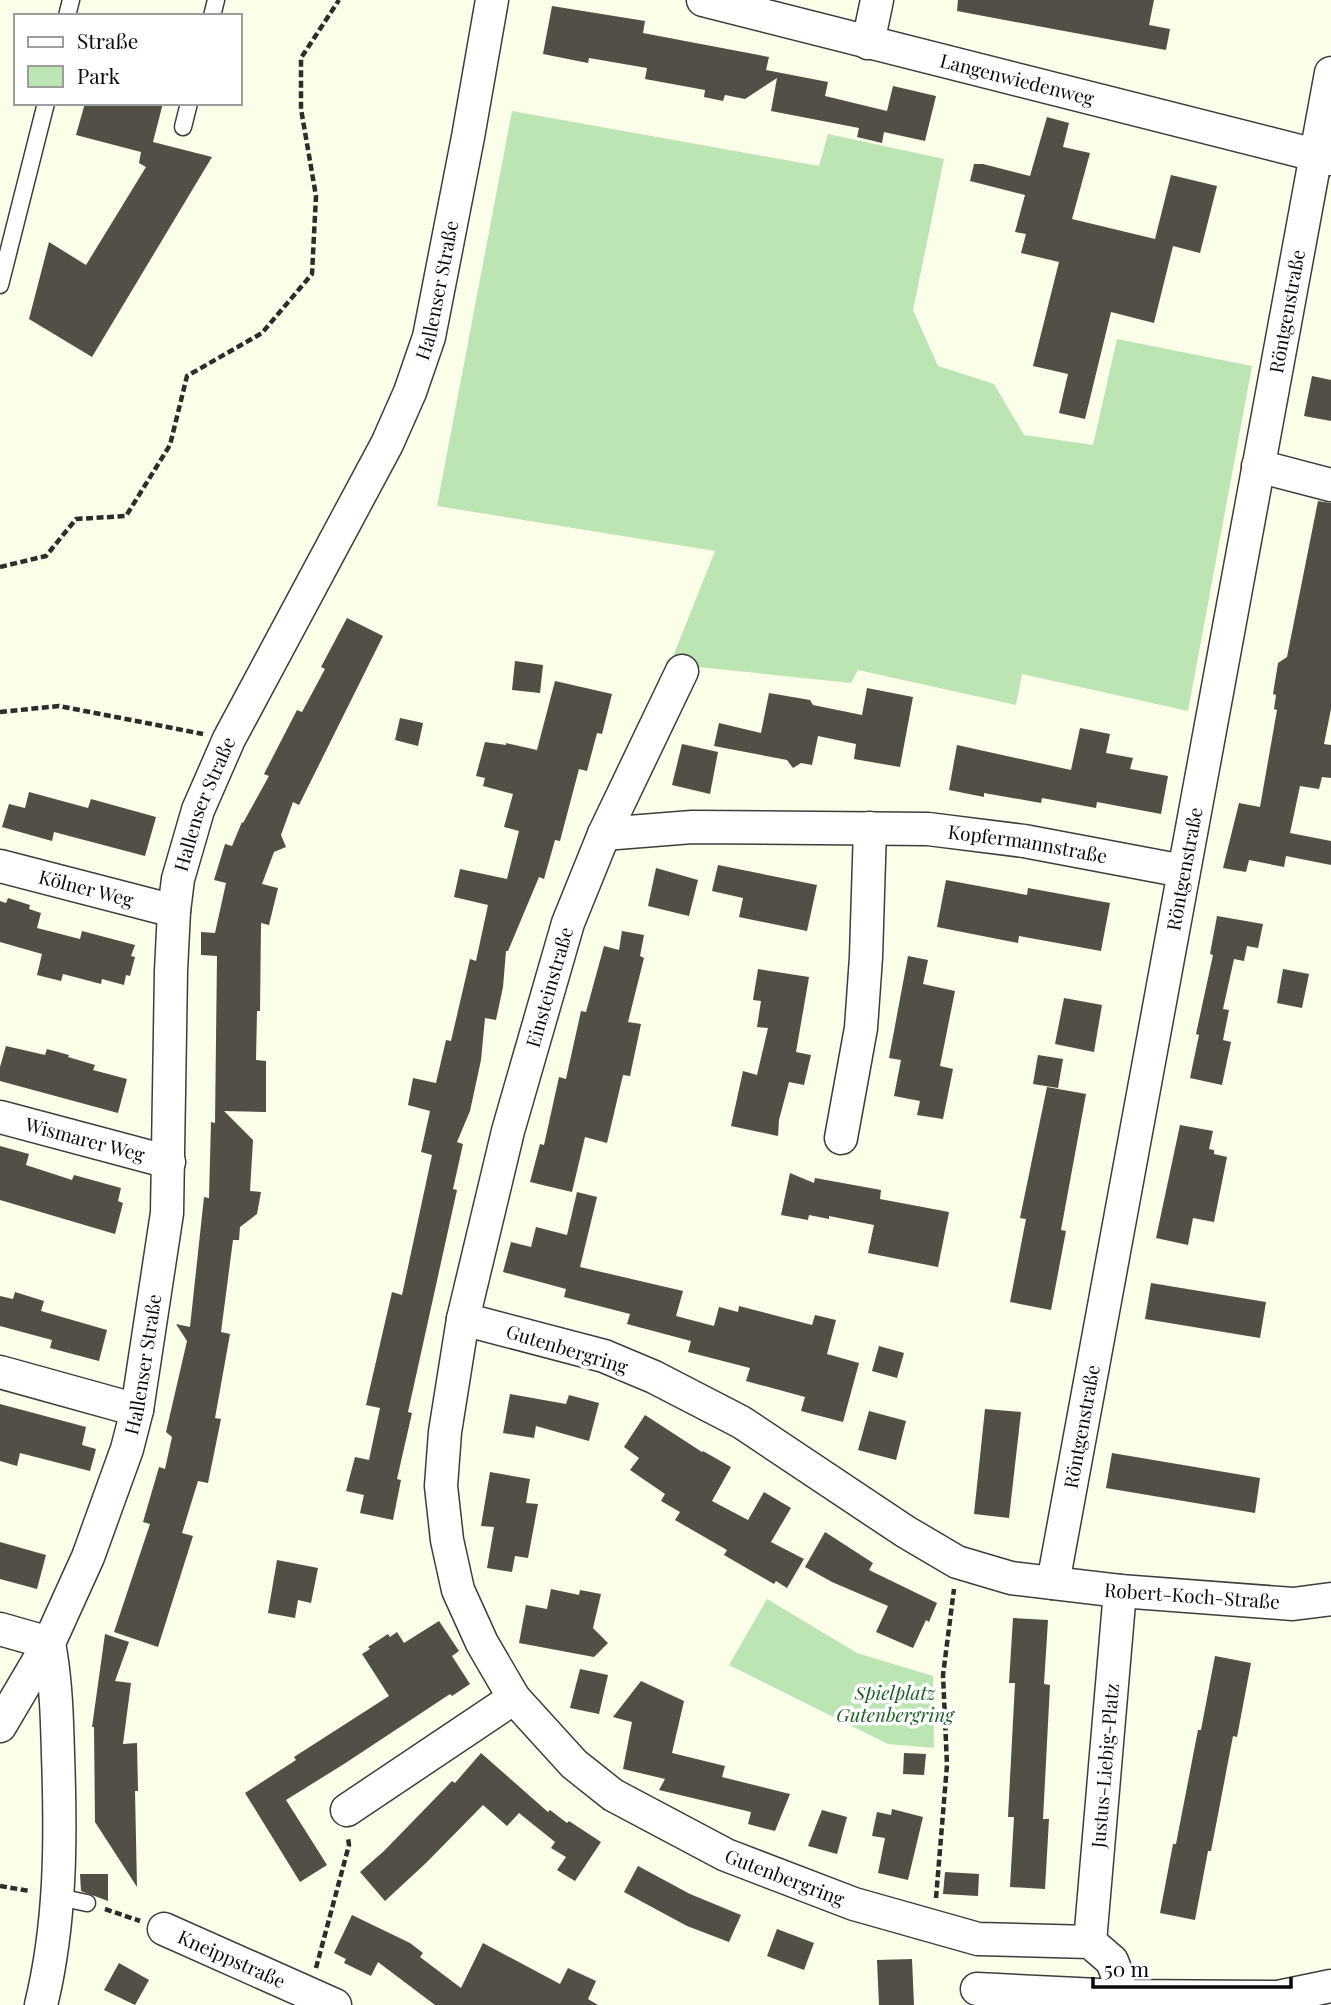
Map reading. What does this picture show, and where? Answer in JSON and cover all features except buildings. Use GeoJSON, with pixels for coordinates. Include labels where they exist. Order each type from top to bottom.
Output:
{"type":"FeatureCollection","features":[{"type":"Feature","properties":{"kind":"street","name":"Hallenser Straße"},"geometry":{"type":"LineString","coordinates":[[0,1726],[49,1643],[88,1557],[127,1449],[137,1410],[167,1213],[171,971],[178,879],[198,810],[229,739],[387,444],[429,337],[492,0]]}},
{"type":"Feature","properties":{"kind":"street","name":"Langenwiedenweg"},"geometry":{"type":"LineString","coordinates":[[703,0],[1323,157]]}},
{"type":"Feature","properties":{"kind":"street"},"geometry":{"type":"LineString","coordinates":[[868,43],[877,0]]}},
{"type":"Feature","properties":{"kind":"street","name":"Röntgenstraße"},"geometry":{"type":"LineString","coordinates":[[1053,1583],[1258,466],[1323,157],[1331,73]]}},
{"type":"Feature","properties":{"kind":"street"},"geometry":{"type":"LineString","coordinates":[[1258,466],[1331,485]]}},
{"type":"Feature","properties":{"kind":"street","name":"Einsteinstraße"},"geometry":{"type":"LineString","coordinates":[[463,1319],[508,1131],[568,923],[604,834],[682,671]]}},
{"type":"Feature","properties":{"kind":"street","name":"Kopfermannstraße"},"geometry":{"type":"LineString","coordinates":[[604,834],[692,827],[928,829],[1024,841],[1183,871]]}},
{"type":"Feature","properties":{"kind":"street"},"geometry":{"type":"LineString","coordinates":[[841,1138],[861,1028],[870,828]]}},
{"type":"Feature","properties":{"kind":"street","name":"Kölner Weg"},"geometry":{"type":"LineString","coordinates":[[0,866],[174,911]]}},
{"type":"Feature","properties":{"kind":"street","name":"Wismarer Weg"},"geometry":{"type":"LineString","coordinates":[[0,1117],[169,1161]]}},
{"type":"Feature","properties":{"kind":"street","name":"Gutenbergring"},"geometry":{"type":"LineString","coordinates":[[1053,1583],[1011,1578],[957,1562],[906,1532],[741,1422],[654,1377],[604,1356],[463,1319],[445,1432],[441,1486],[447,1540],[458,1590],[482,1643],[514,1698],[573,1764],[613,1795],[726,1856],[854,1904],[978,1939],[1090,1942]]}},
{"type":"Feature","properties":{"kind":"street"},"geometry":{"type":"LineString","coordinates":[[0,1372],[137,1410]]}},
{"type":"Feature","properties":{"kind":"street","name":"Robert-Koch-Straße"},"geometry":{"type":"LineString","coordinates":[[1053,1583],[1120,1591],[1293,1604],[1331,1599]]}},
{"type":"Feature","properties":{"kind":"street","name":"Justus-Liebig-Platz"},"geometry":{"type":"LineString","coordinates":[[1090,1942],[1120,1591]]}},
{"type":"Feature","properties":{"kind":"street"},"geometry":{"type":"LineString","coordinates":[[0,1629],[49,1643],[55,1674],[59,1777],[73,1900],[41,2005]]}},
{"type":"Feature","properties":{"kind":"street"},"geometry":{"type":"LineString","coordinates":[[347,1810],[514,1698]]}},
{"type":"Feature","properties":{"kind":"street","name":"Kneippstraße"},"geometry":{"type":"LineString","coordinates":[[164,1928],[322,1999]]}},
{"type":"Feature","properties":{"kind":"street"},"geometry":{"type":"LineString","coordinates":[[978,1939],[975,1997],[1278,1997],[1331,1986]]}},
{"type":"Feature","properties":{"kind":"street"},"geometry":{"type":"LineString","coordinates":[[1090,1942],[1112,1961],[1118,1978],[1119,1996]]}},
{"type":"Feature","properties":{"kind":"lane"},"geometry":{"type":"LineString","coordinates":[[0,285],[45,105]]}},
{"type":"Feature","properties":{"kind":"lane"},"geometry":{"type":"LineString","coordinates":[[183,127],[188,105]]}},
{"type":"Feature","properties":{"kind":"path"},"geometry":{"type":"LineString","coordinates":[[0,567],[46,556],[76,519],[126,516],[170,445],[187,376],[262,333],[312,274],[316,196],[301,109],[301,58],[339,0]]}},
{"type":"Feature","properties":{"kind":"path"},"geometry":{"type":"LineString","coordinates":[[0,712],[59,706],[229,739]]}},
{"type":"Feature","properties":{"kind":"path"},"geometry":{"type":"LineString","coordinates":[[934,1927],[947,1765],[943,1675],[957,1562]]}},
{"type":"Feature","properties":{"kind":"path"},"geometry":{"type":"LineString","coordinates":[[322,1999],[349,1845],[347,1810]]}},
{"type":"Feature","properties":{"kind":"path"},"geometry":{"type":"LineString","coordinates":[[73,1900],[164,1928]]}},
{"type":"Feature","properties":{"kind":"green space"},"geometry":{"type":"Polygon","coordinates":[[[512,111],[819,166],[828,134],[944,159],[913,310],[938,366],[994,384],[1024,435],[1093,445],[1117,339],[1252,366],[1188,711],[1022,674],[1016,705],[858,670],[851,683],[670,664],[715,551],[437,506],[512,111]]]}},
{"type":"Feature","properties":{"kind":"green space","name":"Spielplatz Gutenbergring"},"geometry":{"type":"Polygon","coordinates":[[[767,1599],[857,1653],[933,1676],[934,1748],[888,1744],[729,1665],[767,1599]]]}}]}
